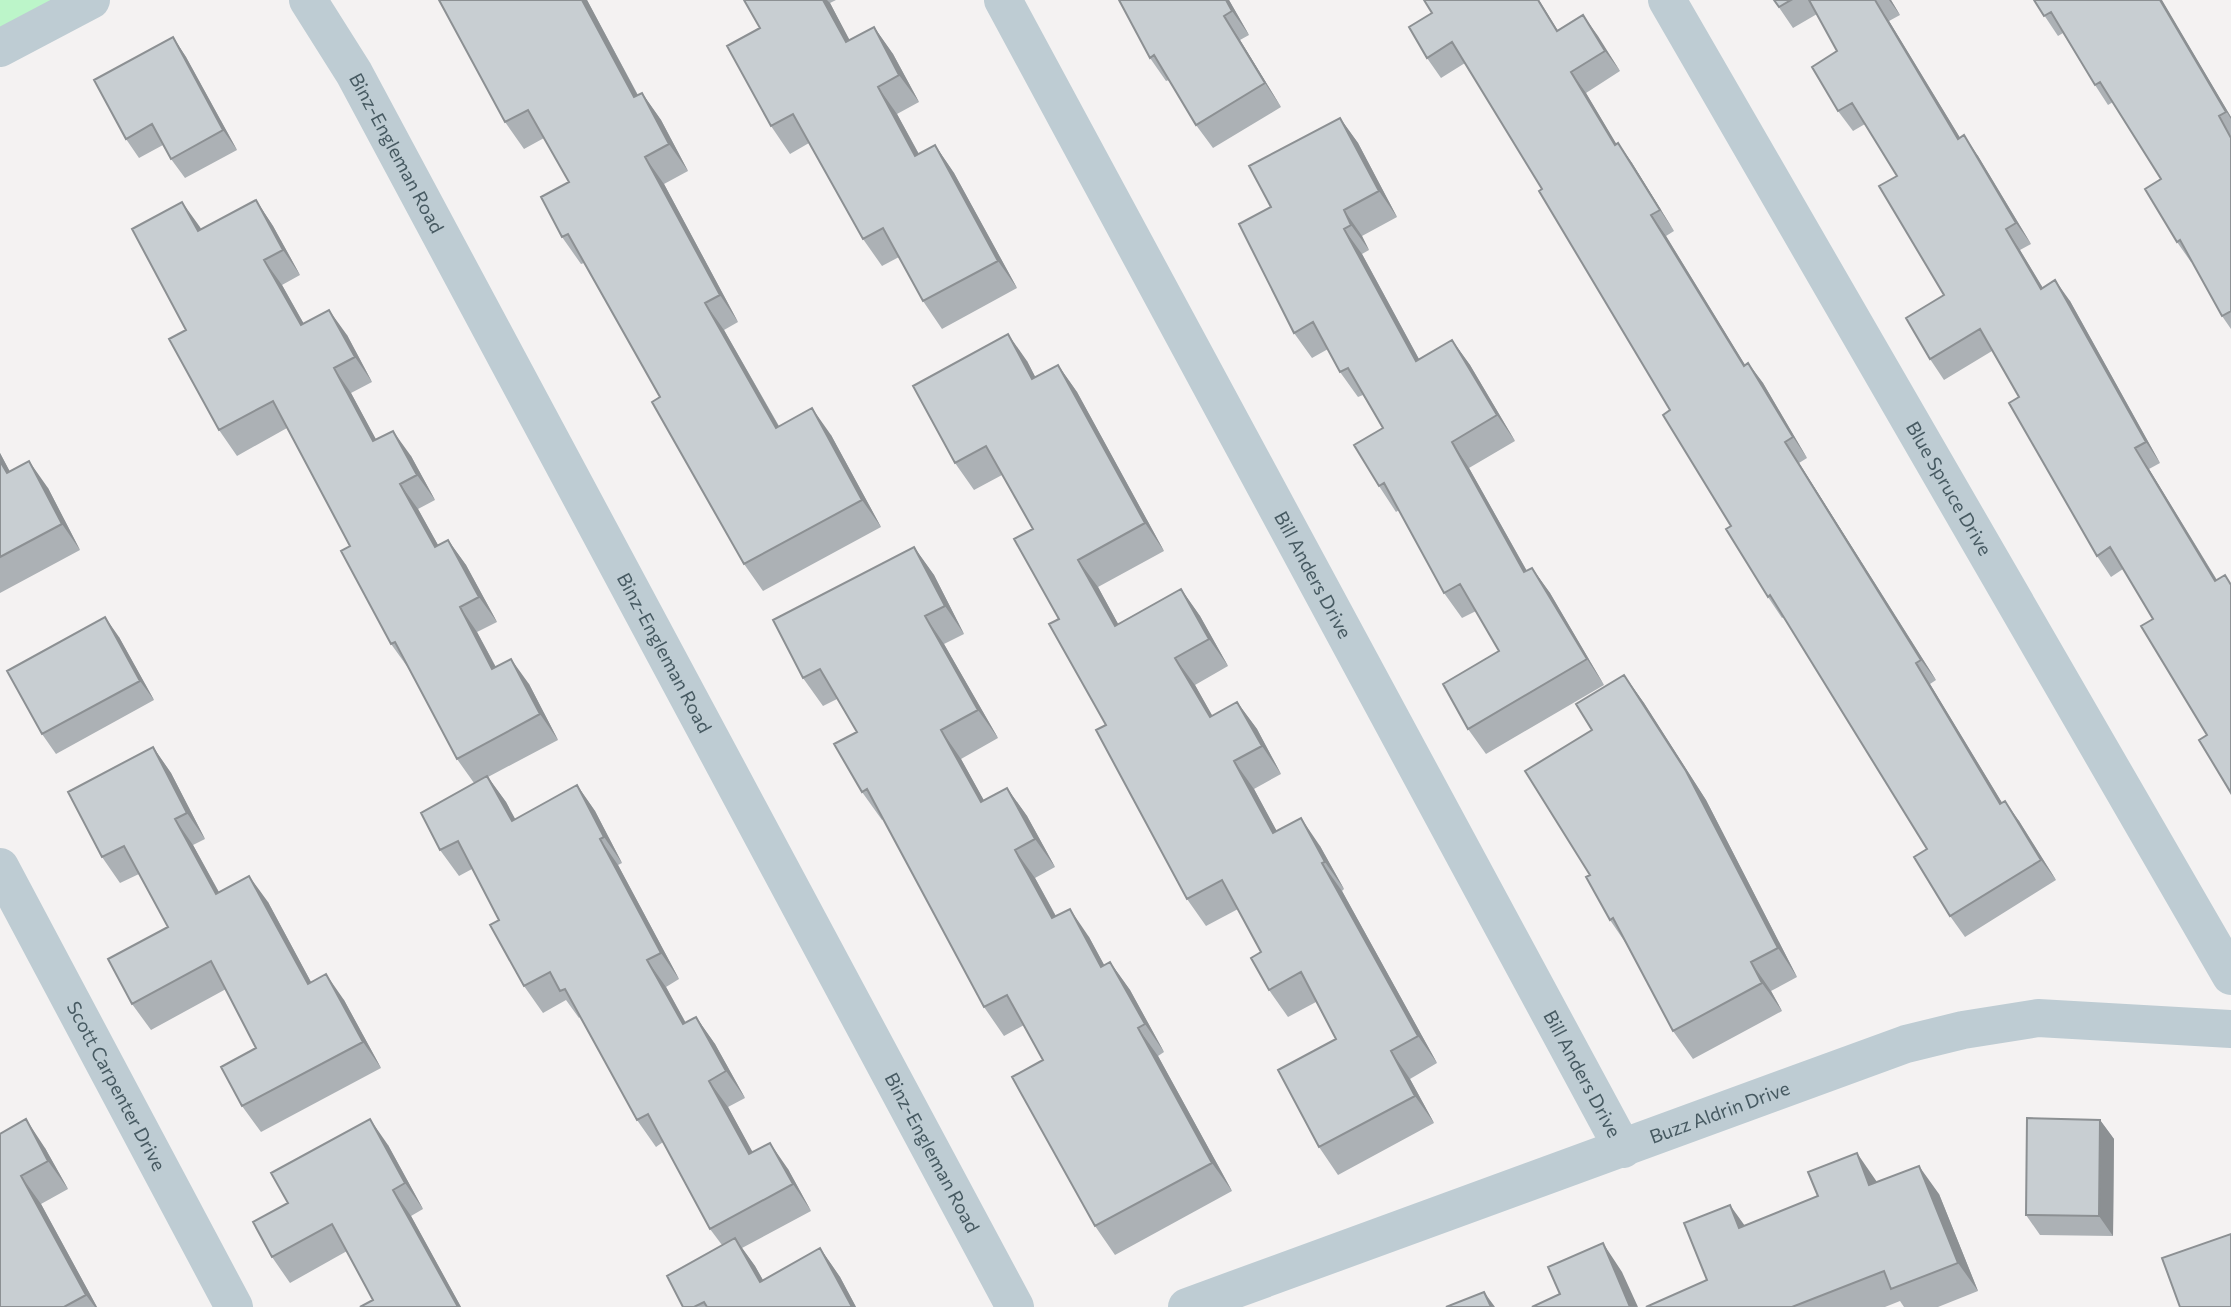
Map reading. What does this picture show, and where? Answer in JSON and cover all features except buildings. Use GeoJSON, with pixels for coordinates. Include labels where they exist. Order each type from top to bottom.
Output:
{"type":"FeatureCollection","features":[{"type":"Feature","properties":{"kind":"street"},"geometry":{"type":"LineString","coordinates":[[0,48],[91,0]]}},
{"type":"Feature","properties":{"kind":"street","name":"Binz-Engleman Road"},"geometry":{"type":"LineString","coordinates":[[308,0],[361,85],[1015,1307]]}},
{"type":"Feature","properties":{"kind":"street","name":"Bill Anders Drive"},"geometry":{"type":"LineString","coordinates":[[1003,0],[1623,1149]]}},
{"type":"Feature","properties":{"kind":"street","name":"Blue Spruce Drive"},"geometry":{"type":"LineString","coordinates":[[1667,0],[2231,975]]}},
{"type":"Feature","properties":{"kind":"street","name":"Scott Carpenter Drive"},"geometry":{"type":"LineString","coordinates":[[0,867],[234,1307]]}},
{"type":"Feature","properties":{"kind":"street","name":"Buzz Aldrin Drive"},"geometry":{"type":"LineString","coordinates":[[1187,1307],[1906,1044],[1963,1030],[2038,1018],[2231,1029]]}},
{"type":"Feature","properties":{"kind":"green space"},"geometry":{"type":"Polygon","coordinates":[[[0,0],[67,0],[0,35],[0,0]]]}}]}
